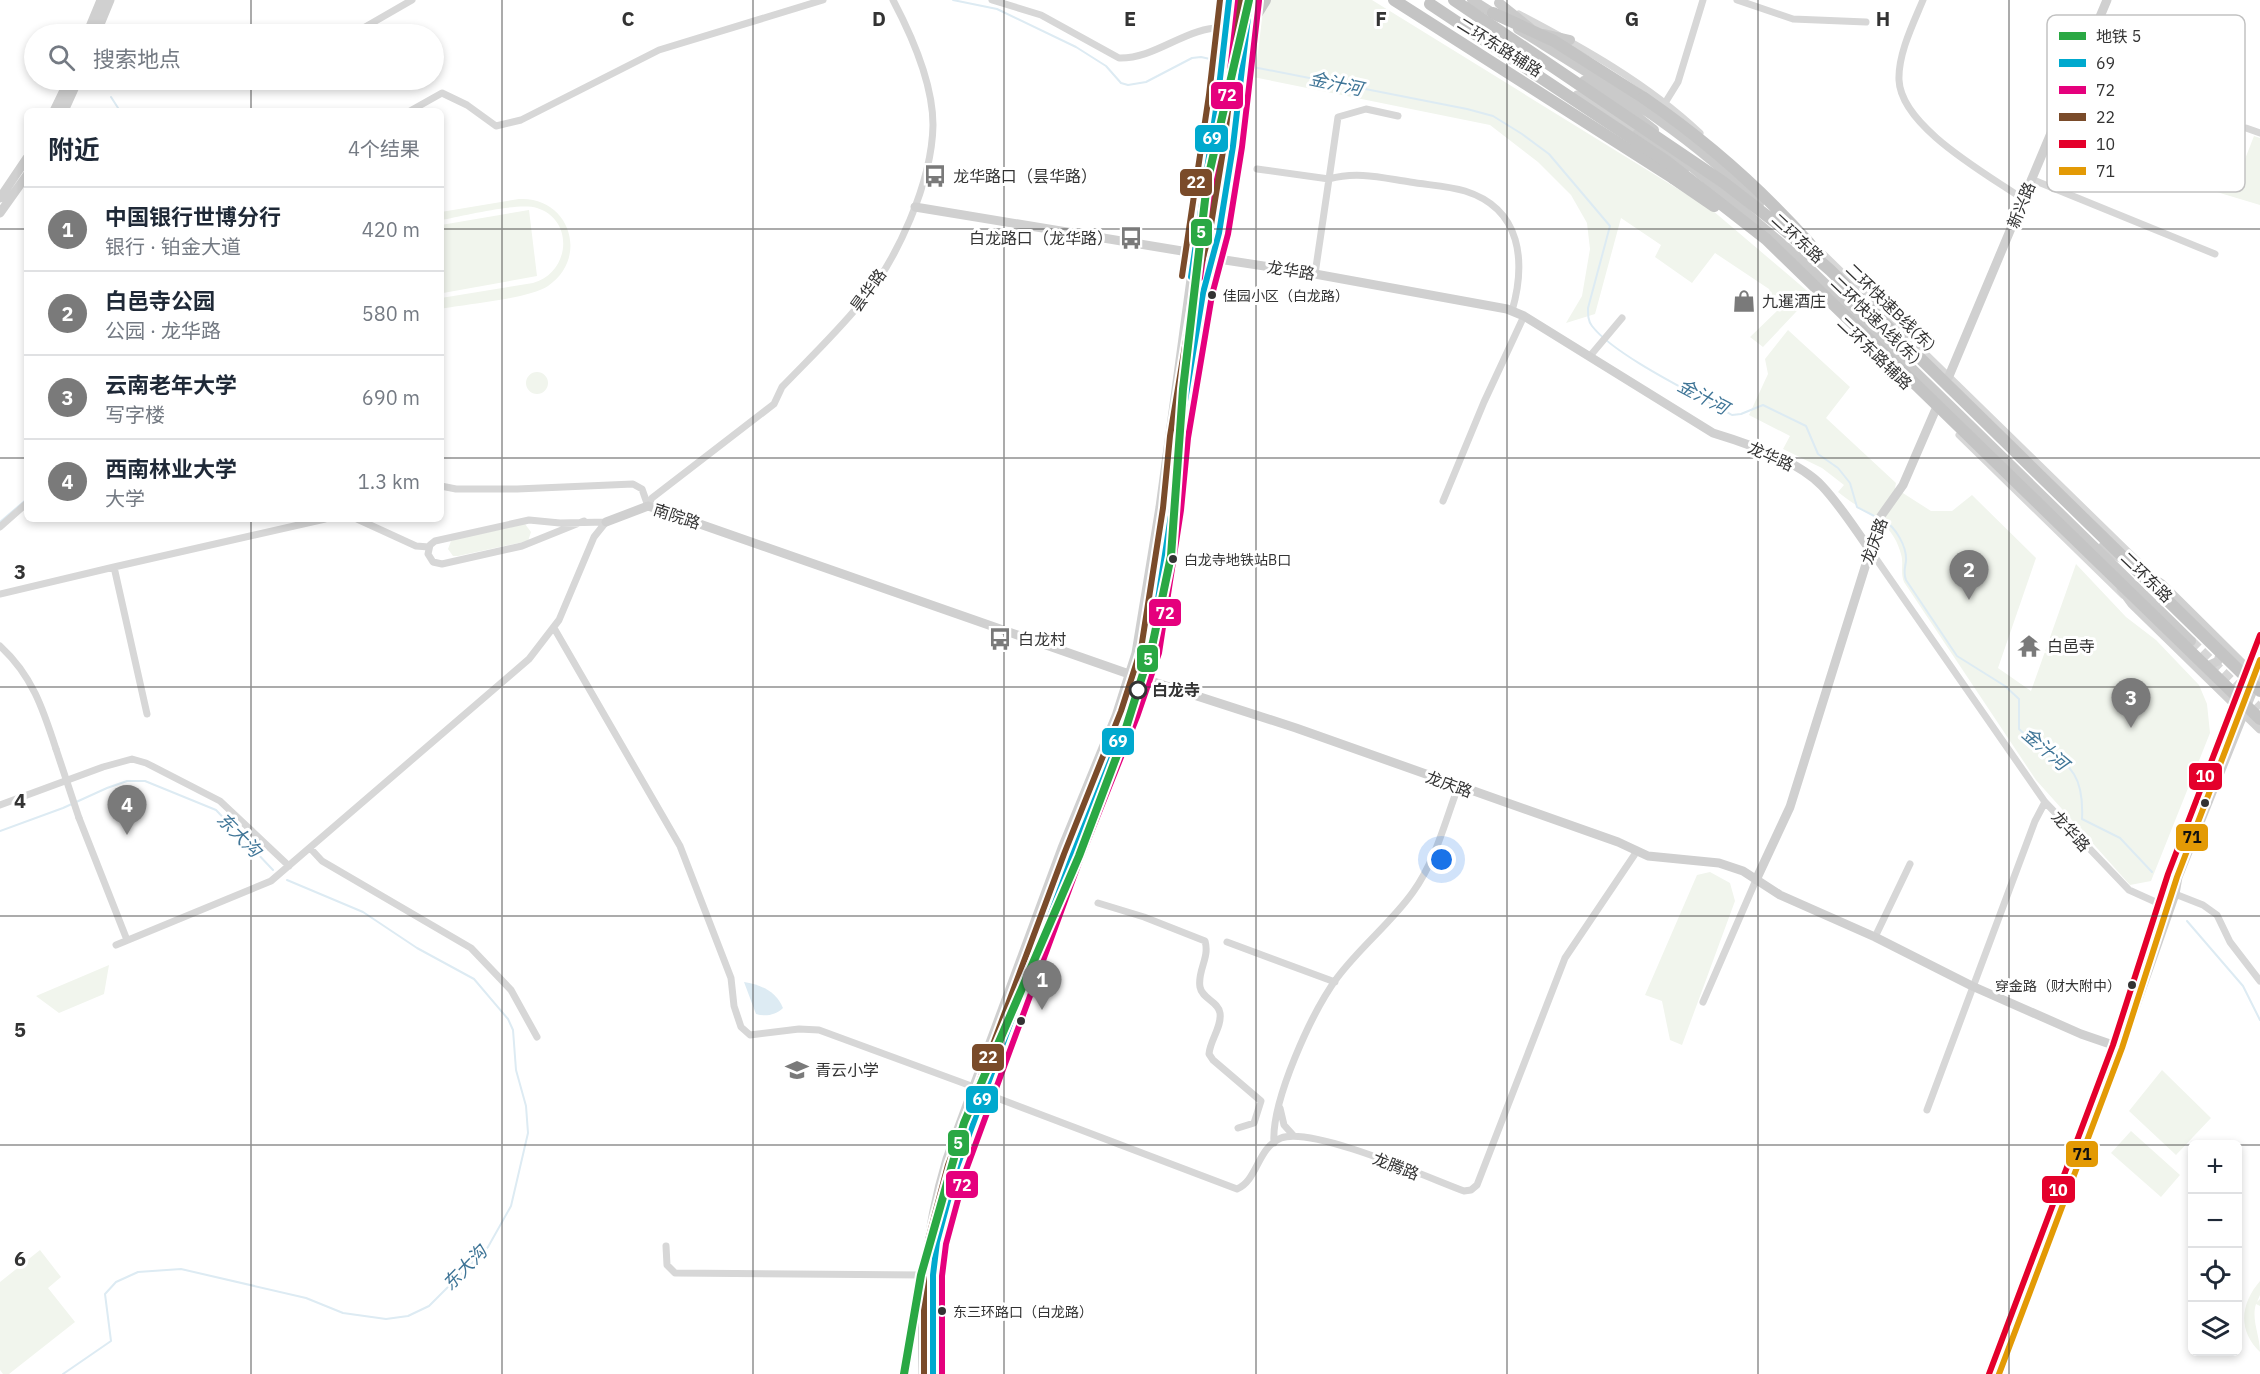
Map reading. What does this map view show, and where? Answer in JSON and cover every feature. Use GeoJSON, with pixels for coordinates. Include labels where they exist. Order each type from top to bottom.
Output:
{"type":"FeatureCollection","features":[{"type":"Feature","properties":{"kind":"highway"},"geometry":{"type":"LineString","coordinates":[[1203,293],[1236,63],[1247,29],[1265,0]]}},
{"type":"Feature","properties":{"kind":"highway"},"geometry":{"type":"LineString","coordinates":[[1394,0],[1644,158],[1751,231],[1804,273]]}},
{"type":"Feature","properties":{"kind":"highway","name":"二环快速A线(东)"},"geometry":{"type":"LineString","coordinates":[[1424,0],[1682,172],[1740,217],[1804,273],[2260,719]]}},
{"type":"Feature","properties":{"kind":"highway","name":"二环快速B线(东)"},"geometry":{"type":"LineString","coordinates":[[1454,0],[1723,182],[1780,226],[1841,281],[2259,681]]}},
{"type":"Feature","properties":{"kind":"highway"},"geometry":{"type":"LineString","coordinates":[[1495,7],[1534,33],[1564,47],[1644,98],[1700,139],[1753,184],[1802,234],[1841,281]]}},
{"type":"Feature","properties":{"kind":"main road","name":"二环东路"},"geometry":{"type":"LineString","coordinates":[[1454,0],[1495,7],[1634,113],[1697,172],[1800,259],[2193,639]]}},
{"type":"Feature","properties":{"kind":"main road","name":"二环东路"},"geometry":{"type":"LineString","coordinates":[[1472,0],[1495,7],[1558,55],[1654,115],[1720,167],[1830,281],[2100,549]]}},
{"type":"Feature","properties":{"kind":"main road"},"geometry":{"type":"LineString","coordinates":[[1534,33],[1569,40]]}},
{"type":"Feature","properties":{"kind":"main road"},"geometry":{"type":"LineString","coordinates":[[1534,33],[1558,55]]}},
{"type":"Feature","properties":{"kind":"main road"},"geometry":{"type":"LineString","coordinates":[[1637,134],[1697,172]]}},
{"type":"Feature","properties":{"kind":"street"},"geometry":{"type":"LineString","coordinates":[[91,24],[100,0]]}},
{"type":"Feature","properties":{"kind":"street"},"geometry":{"type":"LineString","coordinates":[[100,24],[110,0]]}},
{"type":"Feature","properties":{"kind":"street"},"geometry":{"type":"LineString","coordinates":[[370,24],[412,0]]}},
{"type":"Feature","properties":{"kind":"street"},"geometry":{"type":"LineString","coordinates":[[415,108],[442,93],[461,101],[496,126],[521,120],[659,50],[823,0]]}},
{"type":"Feature","properties":{"kind":"street","name":"昙华路"},"geometry":{"type":"LineString","coordinates":[[648,506],[652,498],[774,404],[782,387],[871,290],[915,207],[922,188],[933,124],[924,77],[894,0]]}},
{"type":"Feature","properties":{"kind":"street"},"geometry":{"type":"LineString","coordinates":[[992,0],[1041,15],[1119,57],[1152,51],[1201,30],[1226,28]]}},
{"type":"Feature","properties":{"kind":"street","name":"二环东路辅路"},"geometry":{"type":"LineString","coordinates":[[1424,0],[1637,134],[1688,183],[1766,247],[2260,729]]}},
{"type":"Feature","properties":{"kind":"street"},"geometry":{"type":"LineString","coordinates":[[1665,103],[1678,82],[1703,0]]}},
{"type":"Feature","properties":{"kind":"street"},"geometry":{"type":"LineString","coordinates":[[1737,0],[1793,19],[1866,22]]}},
{"type":"Feature","properties":{"kind":"street"},"geometry":{"type":"LineString","coordinates":[[1923,0],[1903,54],[1899,80],[1910,112],[1948,145],[2023,198]]}},
{"type":"Feature","properties":{"kind":"street","name":"新兴路"},"geometry":{"type":"LineString","coordinates":[[2101,15],[2107,0]]}},
{"type":"Feature","properties":{"kind":"street"},"geometry":{"type":"LineString","coordinates":[[923,1374],[923,1275],[936,1198],[974,1087],[1062,848],[1116,716],[1143,616],[1229,2]]}},
{"type":"Feature","properties":{"kind":"street"},"geometry":{"type":"LineString","coordinates":[[933,1374],[932,1311],[937,1242],[957,1167],[1142,678],[1150,651],[1172,509],[1175,469],[1203,293],[1212,258],[1233,146],[1246,52],[1249,2]]}},
{"type":"Feature","properties":{"kind":"street"},"geometry":{"type":"LineString","coordinates":[[1495,7],[1569,40],[1665,103],[1701,134],[2259,681],[2178,877],[2175,894],[2120,1051],[1999,1374]]}},
{"type":"Feature","properties":{"kind":"street"},"geometry":{"type":"LineString","coordinates":[[55,108],[64,90]]}},
{"type":"Feature","properties":{"kind":"street"},"geometry":{"type":"LineString","coordinates":[[65,108],[73,90]]}},
{"type":"Feature","properties":{"kind":"street"},"geometry":{"type":"LineString","coordinates":[[1315,274],[1338,117],[1366,109],[1398,116]]}},
{"type":"Feature","properties":{"kind":"street"},"geometry":{"type":"LineString","coordinates":[[2246,128],[2260,134]]}},
{"type":"Feature","properties":{"kind":"street","name":"新兴路"},"geometry":{"type":"LineString","coordinates":[[1949,376],[2047,141]]}},
{"type":"Feature","properties":{"kind":"street"},"geometry":{"type":"LineString","coordinates":[[0,198],[24,162]]}},
{"type":"Feature","properties":{"kind":"street"},"geometry":{"type":"LineString","coordinates":[[1257,169],[1329,179],[1349,173],[1463,191],[1493,206],[1506,219],[1519,252],[1519,286],[1512,311]]}},
{"type":"Feature","properties":{"kind":"street"},"geometry":{"type":"LineString","coordinates":[[0,213],[24,178]]}},
{"type":"Feature","properties":{"kind":"street"},"geometry":{"type":"LineString","coordinates":[[2031,179],[2047,186]]}},
{"type":"Feature","properties":{"kind":"street"},"geometry":{"type":"LineString","coordinates":[[2063,192],[2215,254]]}},
{"type":"Feature","properties":{"kind":"street"},"geometry":{"type":"LineString","coordinates":[[915,207],[1194,253]]}},
{"type":"Feature","properties":{"kind":"street","name":"龙华路"},"geometry":{"type":"LineString","coordinates":[[1212,258],[1315,274],[1512,311],[1590,356],[1713,433],[1746,445],[1804,472],[1828,492],[2045,802],[2129,890],[2160,904]]}},
{"type":"Feature","properties":{"kind":"street"},"geometry":{"type":"LineString","coordinates":[[1443,501],[1484,402],[1524,316]]}},
{"type":"Feature","properties":{"kind":"street"},"geometry":{"type":"LineString","coordinates":[[1590,356],[1622,318]]}},
{"type":"Feature","properties":{"kind":"street","name":"龙庆路"},"geometry":{"type":"LineString","coordinates":[[1703,1002],[1790,807],[1880,520],[1903,485],[1935,411]]}},
{"type":"Feature","properties":{"kind":"street"},"geometry":{"type":"LineString","coordinates":[[1163,469],[1170,472],[1175,469]]}},
{"type":"Feature","properties":{"kind":"street"},"geometry":{"type":"LineString","coordinates":[[444,487],[456,489],[517,489],[633,484],[642,489],[648,506]]}},
{"type":"Feature","properties":{"kind":"street"},"geometry":{"type":"LineString","coordinates":[[0,527],[24,506]]}},
{"type":"Feature","properties":{"kind":"street","name":"南院路"},"geometry":{"type":"LineString","coordinates":[[606,522],[648,506],[1142,678]]}},
{"type":"Feature","properties":{"kind":"street"},"geometry":{"type":"LineString","coordinates":[[584,521],[522,546],[442,564],[430,560],[429,547],[435,541],[529,520],[560,523],[584,521],[606,522]]}},
{"type":"Feature","properties":{"kind":"street"},"geometry":{"type":"LineString","coordinates":[[0,594],[312,522]]}},
{"type":"Feature","properties":{"kind":"street"},"geometry":{"type":"LineString","coordinates":[[364,522],[416,546],[429,547]]}},
{"type":"Feature","properties":{"kind":"street"},"geometry":{"type":"LineString","coordinates":[[116,945],[271,881],[529,659],[554,628],[594,537],[606,522]]}},
{"type":"Feature","properties":{"kind":"street"},"geometry":{"type":"LineString","coordinates":[[2100,549],[2144,571],[2162,584]]}},
{"type":"Feature","properties":{"kind":"street"},"geometry":{"type":"LineString","coordinates":[[2100,549],[2121,590],[2137,609]]}},
{"type":"Feature","properties":{"kind":"street"},"geometry":{"type":"LineString","coordinates":[[114,567],[147,714]]}},
{"type":"Feature","properties":{"kind":"street"},"geometry":{"type":"LineString","coordinates":[[554,628],[680,846],[731,978],[737,1016],[745,1032],[762,1035],[799,1029],[819,1030],[974,1087]]}},
{"type":"Feature","properties":{"kind":"street"},"geometry":{"type":"LineString","coordinates":[[1989,1374],[2113,1045],[2168,874],[2260,635]]}},
{"type":"Feature","properties":{"kind":"street"},"geometry":{"type":"LineString","coordinates":[[2193,663],[2202,668],[2215,664],[2222,652],[2218,639]]}},
{"type":"Feature","properties":{"kind":"street"},"geometry":{"type":"LineString","coordinates":[[0,646],[14,659],[34,687],[79,818],[127,940]]}},
{"type":"Feature","properties":{"kind":"street","name":"龙庆路"},"geometry":{"type":"LineString","coordinates":[[1142,678],[1296,728],[1637,850],[1648,856],[1719,863],[1743,871],[1780,895],[1875,937],[1972,986],[2081,1034],[2113,1045]]}},
{"type":"Feature","properties":{"kind":"street"},"geometry":{"type":"LineString","coordinates":[[0,805],[102,767],[132,759],[146,763],[220,801],[289,866]]}},
{"type":"Feature","properties":{"kind":"street"},"geometry":{"type":"LineString","coordinates":[[1274,1143],[1273,1130],[1292,1066],[1335,982],[1414,891],[1429,863],[1458,787]]}},
{"type":"Feature","properties":{"kind":"street"},"geometry":{"type":"LineString","coordinates":[[1927,1110],[2035,821],[2045,802]]}},
{"type":"Feature","properties":{"kind":"street"},"geometry":{"type":"LineString","coordinates":[[310,848],[322,861],[471,948],[511,990],[537,1036]]}},
{"type":"Feature","properties":{"kind":"street","name":"龙腾路"},"geometry":{"type":"LineString","coordinates":[[1293,1135],[1348,1148],[1464,1191],[1471,1190],[1477,1185],[1565,958],[1637,850]]}},
{"type":"Feature","properties":{"kind":"street"},"geometry":{"type":"LineString","coordinates":[[1875,937],[1910,864]]}},
{"type":"Feature","properties":{"kind":"street"},"geometry":{"type":"LineString","coordinates":[[2175,894],[2203,905],[2217,915],[2230,942],[2257,970],[2260,981]]}},
{"type":"Feature","properties":{"kind":"street"},"geometry":{"type":"LineString","coordinates":[[1098,903],[1144,917],[1205,941],[1207,954],[1200,986],[1202,993],[1217,1005],[1220,1013],[1209,1054],[1261,1101],[1254,1123],[1238,1128]]}},
{"type":"Feature","properties":{"kind":"street"},"geometry":{"type":"LineString","coordinates":[[1227,942],[1335,982]]}},
{"type":"Feature","properties":{"kind":"street"},"geometry":{"type":"LineString","coordinates":[[984,1093],[1237,1189],[1244,1186],[1265,1149],[1293,1135],[1281,1117],[1280,1105]]}},
{"type":"Feature","properties":{"kind":"street"},"geometry":{"type":"LineString","coordinates":[[666,1246],[667,1265],[675,1273],[923,1275]]}},
{"type":"Feature","properties":{"kind":"shaded area"},"geometry":{"type":"Polygon","coordinates":[[[1267,0],[1372,0],[1712,210],[1812,295],[1763,347],[1750,337],[1778,310],[1769,289],[1715,253],[1692,283],[1655,257],[1661,245],[1621,218],[1595,314],[1566,323],[1582,296],[1590,249],[1587,223],[1571,195],[1538,162],[1490,125],[1253,77],[1258,14],[1267,0]]]}},
{"type":"Feature","properties":{"kind":"shaded area"},"geometry":{"type":"Polygon","coordinates":[[[2254,136],[2260,138],[2260,205],[2217,192],[2245,192],[2245,159],[2254,136]]]}},
{"type":"Feature","properties":{"kind":"shaded area"},"geometry":{"type":"Polygon","coordinates":[[[519,199],[536,201],[551,207],[568,230],[570,245],[568,260],[561,274],[539,291],[444,309],[444,298],[533,283],[545,277],[555,269],[561,258],[563,246],[558,223],[549,214],[537,208],[504,208],[444,219],[444,212],[519,199]]]}},
{"type":"Feature","properties":{"kind":"shaded area"},"geometry":{"type":"Polygon","coordinates":[[[529,210],[537,276],[444,293],[444,224],[529,210]]]}},
{"type":"Feature","properties":{"kind":"shaded area"},"geometry":{"type":"Polygon","coordinates":[[[1788,330],[1850,387],[1826,418],[1896,483],[1895,488],[1931,511],[1952,511],[1972,495],[2036,558],[1998,668],[2031,691],[2076,564],[2126,617],[2156,640],[2199,685],[2207,704],[2210,733],[2151,881],[2130,885],[2036,780],[1904,582],[1901,554],[1891,532],[1876,518],[1838,492],[1844,485],[1822,468],[1783,449],[1790,436],[1749,415],[1768,374],[1765,359],[1788,330]]]}},
{"type":"Feature","properties":{"kind":"shaded area"},"geometry":{"type":"Polygon","coordinates":[[[537,372],[545,375],[548,383],[545,391],[537,394],[529,391],[526,383],[529,375],[537,372]]]}},
{"type":"Feature","properties":{"kind":"shaded area"},"geometry":{"type":"Polygon","coordinates":[[[525,524],[531,532],[528,541],[458,556],[453,556],[448,549],[451,541],[456,539],[525,524]]]}},
{"type":"Feature","properties":{"kind":"shaded area"},"geometry":{"type":"Polygon","coordinates":[[[1710,872],[1730,883],[1735,901],[1682,1045],[1670,1040],[1662,1001],[1645,995],[1697,875],[1710,872]]]}},
{"type":"Feature","properties":{"kind":"shaded area"},"geometry":{"type":"Polygon","coordinates":[[[109,965],[104,994],[59,1013],[36,996],[109,965]]]}},
{"type":"Feature","properties":{"kind":"shaded area"},"geometry":{"type":"Polygon","coordinates":[[[744,982],[772,993],[783,1008],[770,1015],[756,1014],[744,982]]]}},
{"type":"Feature","properties":{"kind":"shaded area"},"geometry":{"type":"Polygon","coordinates":[[[2162,1070],[2211,1118],[2176,1155],[2129,1111],[2162,1070]]]}},
{"type":"Feature","properties":{"kind":"shaded area"},"geometry":{"type":"Polygon","coordinates":[[[2131,1131],[2180,1175],[2161,1197],[2111,1153],[2131,1131]]]}},
{"type":"Feature","properties":{"kind":"shaded area"},"geometry":{"type":"Polygon","coordinates":[[[40,1250],[61,1277],[48,1288],[75,1322],[9,1374],[3,1374],[0,1370],[0,1282],[40,1250]]]}},
{"type":"Feature","properties":{"kind":"shaded area"},"geometry":{"type":"Polygon","coordinates":[[[2260,1281],[2260,1295],[2257,1302],[2260,1299],[2260,1306],[2256,1304],[2255,1316],[2260,1352],[2248,1335],[2244,1316],[2249,1298],[2260,1281]]]}},
{"type":"Feature","properties":{"kind":"waterway","name":"金汁河"},"geometry":{"type":"LineString","coordinates":[[953,0],[997,9],[1076,47],[1106,66],[1121,83],[1128,85],[1146,82],[1192,58],[1210,59]]}},
{"type":"Feature","properties":{"kind":"waterway","name":"金汁河"},"geometry":{"type":"LineString","coordinates":[[1253,67],[1467,109],[1493,116],[1522,134],[1549,154],[1610,226],[1588,308],[1589,320],[1603,338],[1637,362],[1732,415],[1741,414],[1763,405],[1806,426],[1818,454],[1838,468],[1850,483],[1857,507],[1878,518]]}},
{"type":"Feature","properties":{"kind":"waterway","name":"东大沟"},"geometry":{"type":"LineString","coordinates":[[111,97],[118,108]]}},
{"type":"Feature","properties":{"kind":"waterway","name":"东大沟"},"geometry":{"type":"LineString","coordinates":[[0,522],[24,502]]}},
{"type":"Feature","properties":{"kind":"waterway","name":"金汁河"},"geometry":{"type":"LineString","coordinates":[[1883,520],[1892,527],[1903,544],[1906,556],[1904,573],[1906,580],[1957,656],[2005,686],[2019,699],[2019,729],[2073,772],[2082,798],[2082,819],[2120,838],[2152,872]]}},
{"type":"Feature","properties":{"kind":"waterway","name":"东大沟"},"geometry":{"type":"LineString","coordinates":[[0,831],[127,781],[145,781],[216,810],[273,870]]}},
{"type":"Feature","properties":{"kind":"waterway","name":"东大沟"},"geometry":{"type":"LineString","coordinates":[[63,1374],[111,1341],[105,1294],[116,1282],[138,1272],[181,1269],[306,1298],[343,1313],[386,1319],[408,1316],[429,1306],[488,1247],[511,1206],[528,1133],[526,1106],[516,1070],[513,1030],[508,1019],[474,979],[417,948],[363,912],[287,880]]}},
{"type":"Feature","properties":{"kind":"waterway","name":"金汁河"},"geometry":{"type":"LineString","coordinates":[[2187,921],[2243,986],[2260,1020]]}},
{"type":"Feature","properties":{"kind":"tunnel"},"geometry":{"type":"LineString","coordinates":[[2191,641],[2260,709]]}},
{"type":"Feature","properties":{"kind":"metro line","name":"5"},"geometry":{"type":"LineString","coordinates":[[904,1374],[921,1275],[964,1123],[1079,856],[1119,750],[1153,642],[1171,556],[1183,389],[1207,183],[1249,0]]}},
{"type":"Feature","properties":{"kind":"transit line","name":"22"},"geometry":{"type":"LineString","coordinates":[[1182,276],[1209,95],[1220,0]]}},
{"type":"Feature","properties":{"kind":"transit line","name":"69"},"geometry":{"type":"LineString","coordinates":[[1191,277],[1218,96],[1229,0]]}},
{"type":"Feature","properties":{"kind":"transit line","name":"22"},"geometry":{"type":"LineString","coordinates":[[924,1374],[924,1274],[928,1240],[948,1165],[1064,854],[1121,711],[1141,649],[1163,508],[1170,436],[1194,292],[1210,231],[1224,145],[1241,0]]}},
{"type":"Feature","properties":{"kind":"transit line","name":"69"},"geometry":{"type":"LineString","coordinates":[[933,1374],[933,1275],[937,1242],[957,1167],[1072,857],[1129,714],[1150,651],[1172,509],[1179,437],[1203,293],[1219,233],[1233,146],[1250,0]]}},
{"type":"Feature","properties":{"kind":"transit line","name":"72"},"geometry":{"type":"LineString","coordinates":[[1200,278],[1227,97],[1238,1]]}},
{"type":"Feature","properties":{"kind":"transit line","name":"72"},"geometry":{"type":"LineString","coordinates":[[942,1374],[942,1276],[946,1244],[966,1170],[1159,653],[1181,510],[1188,438],[1212,295],[1228,234],[1242,147],[1259,1]]}},
{"type":"Feature","properties":{"kind":"transit line","name":"10"},"geometry":{"type":"LineString","coordinates":[[1989,1374],[2113,1045],[2168,874],[2260,635]]}},
{"type":"Feature","properties":{"kind":"transit line","name":"71"},"geometry":{"type":"LineString","coordinates":[[1999,1374],[2122,1048],[2177,877],[2260,660]]}},
{"type":"Feature","properties":{"kind":"place","name":"龙华路口（昙华路）"},"geometry":{"type":"Point","coordinates":[935,176]}},
{"type":"Feature","properties":{"kind":"place","name":"白龙路口（龙华路）"},"geometry":{"type":"Point","coordinates":[1131,238]}},
{"type":"Feature","properties":{"kind":"place","name":"佳园小区（白龙路）"},"geometry":{"type":"Point","coordinates":[1212,295]}},
{"type":"Feature","properties":{"kind":"place","name":"九暹酒庄"},"geometry":{"type":"Point","coordinates":[1744,301]}},
{"type":"Feature","properties":{"kind":"place","name":"白龙寺地铁站B口"},"geometry":{"type":"Point","coordinates":[1173,559]}},
{"type":"Feature","properties":{"kind":"place","name":"白邑寺公园"},"geometry":{"type":"Point","coordinates":[1969,600]}},
{"type":"Feature","properties":{"kind":"place","name":"白龙村"},"geometry":{"type":"Point","coordinates":[1000,639]}},
{"type":"Feature","properties":{"kind":"place","name":"白邑寺"},"geometry":{"type":"Point","coordinates":[2029,646]}},
{"type":"Feature","properties":{"kind":"place","name":"白龙寺"},"geometry":{"type":"Point","coordinates":[1138,690]}},
{"type":"Feature","properties":{"kind":"place","name":"云南老年大学"},"geometry":{"type":"Point","coordinates":[2131,728]}},
{"type":"Feature","properties":{"kind":"place","name":"西南林业大学"},"geometry":{"type":"Point","coordinates":[127,835]}},
{"type":"Feature","properties":{"kind":"place","name":"穿金路（财大附中）"},"geometry":{"type":"Point","coordinates":[2132,985]}},
{"type":"Feature","properties":{"kind":"place","name":"中国银行世博分行"},"geometry":{"type":"Point","coordinates":[1042,1010]}},
{"type":"Feature","properties":{"kind":"place","name":"青云小学"},"geometry":{"type":"Point","coordinates":[797,1070]}},
{"type":"Feature","properties":{"kind":"place","name":"东三环路口（白龙路）"},"geometry":{"type":"Point","coordinates":[942,1311]}}]}
